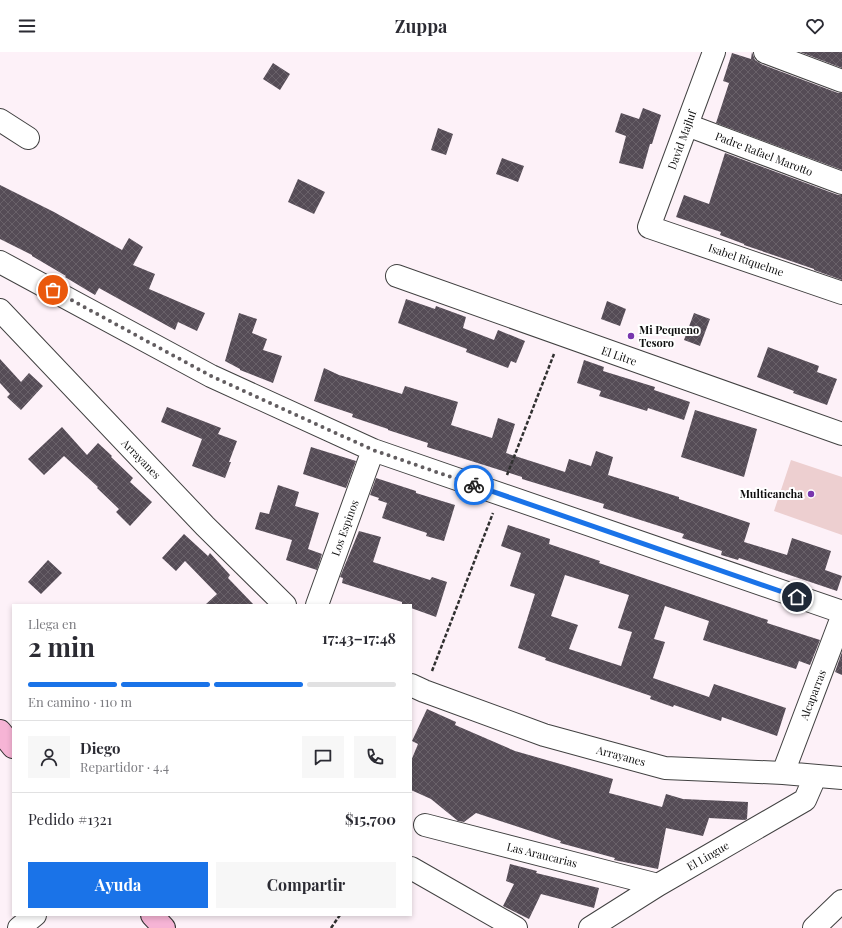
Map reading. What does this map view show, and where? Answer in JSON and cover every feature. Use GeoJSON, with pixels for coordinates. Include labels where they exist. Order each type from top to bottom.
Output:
{"type":"FeatureCollection","features":[{"type":"Feature","properties":{"kind":"main road"},"geometry":{"type":"LineString","coordinates":[[0,730],[12,746]]}},
{"type":"Feature","properties":{"kind":"main road"},"geometry":{"type":"LineString","coordinates":[[153,916],[164,928]]}},
{"type":"Feature","properties":{"kind":"street","name":"David Majluf"},"geometry":{"type":"LineString","coordinates":[[649,227],[714,52]]}},
{"type":"Feature","properties":{"kind":"street"},"geometry":{"type":"LineString","coordinates":[[765,52],[842,81]]}},
{"type":"Feature","properties":{"kind":"street"},"geometry":{"type":"LineString","coordinates":[[0,120],[28,138]]}},
{"type":"Feature","properties":{"kind":"street","name":"Padre Rafael Marotto"},"geometry":{"type":"LineString","coordinates":[[687,125],[842,184]]}},
{"type":"Feature","properties":{"kind":"street","name":"Isabel Riquelme"},"geometry":{"type":"LineString","coordinates":[[649,227],[842,294]]}},
{"type":"Feature","properties":{"kind":"street"},"geometry":{"type":"LineString","coordinates":[[0,262],[211,376],[373,450],[842,612]]}},
{"type":"Feature","properties":{"kind":"street","name":"El Litre"},"geometry":{"type":"LineString","coordinates":[[397,276],[842,434]]}},
{"type":"Feature","properties":{"kind":"street","name":"Arrayanes"},"geometry":{"type":"LineString","coordinates":[[0,310],[205,526],[284,604]]}},
{"type":"Feature","properties":{"kind":"street","name":"Los Espinos"},"geometry":{"type":"LineString","coordinates":[[317,604],[373,450]]}},
{"type":"Feature","properties":{"kind":"street","name":"Alcaparras"},"geometry":{"type":"LineString","coordinates":[[783,773],[842,617]]}},
{"type":"Feature","properties":{"kind":"street","name":"Arrayanes"},"geometry":{"type":"LineString","coordinates":[[412,685],[544,735],[665,768],[783,773],[815,777],[842,778]]}},
{"type":"Feature","properties":{"kind":"street","name":"El Lingue"},"geometry":{"type":"LineString","coordinates":[[590,928],[658,885],[805,800],[815,777]]}},
{"type":"Feature","properties":{"kind":"street","name":"Las Araucarias"},"geometry":{"type":"LineString","coordinates":[[425,825],[658,885]]}},
{"type":"Feature","properties":{"kind":"street"},"geometry":{"type":"LineString","coordinates":[[412,869],[516,928]]}},
{"type":"Feature","properties":{"kind":"street"},"geometry":{"type":"LineString","coordinates":[[814,928],[842,901]]}},
{"type":"Feature","properties":{"kind":"street"},"geometry":{"type":"LineString","coordinates":[[19,928],[34,916]]}},
{"type":"Feature","properties":{"kind":"path"},"geometry":{"type":"LineString","coordinates":[[331,928],[339,916]]}},
{"type":"Feature","properties":{"kind":"shaded area","name":"Multicancha"},"geometry":{"type":"Polygon","coordinates":[[[791,460],[842,477],[842,535],[774,511],[791,460]]]}},
{"type":"Feature","properties":{"kind":"building"},"geometry":{"type":"Polygon","coordinates":[[[752,52],[755,60],[761,64],[838,93],[842,93],[842,170],[716,123],[729,83],[723,81],[732,53],[751,59],[752,52]]]}},
{"type":"Feature","properties":{"kind":"building"},"geometry":{"type":"Polygon","coordinates":[[[800,52],[842,52],[842,68],[800,52]]]}},
{"type":"Feature","properties":{"kind":"building"},"geometry":{"type":"Polygon","coordinates":[[[273,63],[290,74],[280,90],[263,79],[273,63]]]}},
{"type":"Feature","properties":{"kind":"building"},"geometry":{"type":"Polygon","coordinates":[[[643,108],[661,115],[652,144],[650,144],[643,169],[619,163],[626,136],[615,132],[621,113],[639,119],[643,108]]]}},
{"type":"Feature","properties":{"kind":"building"},"geometry":{"type":"Polygon","coordinates":[[[438,128],[453,134],[446,155],[431,150],[438,128]]]}},
{"type":"Feature","properties":{"kind":"building"},"geometry":{"type":"Polygon","coordinates":[[[725,153],[838,195],[842,195],[842,280],[744,245],[720,235],[721,232],[676,217],[684,195],[709,204],[725,153]]]}},
{"type":"Feature","properties":{"kind":"building"},"geometry":{"type":"Polygon","coordinates":[[[502,158],[524,166],[518,182],[496,174],[502,158]]]}},
{"type":"Feature","properties":{"kind":"building"},"geometry":{"type":"Polygon","coordinates":[[[298,179],[325,192],[314,214],[288,202],[298,179]]]}},
{"type":"Feature","properties":{"kind":"building"},"geometry":{"type":"Polygon","coordinates":[[[0,185],[54,212],[122,250],[129,238],[143,247],[133,265],[155,274],[149,289],[205,313],[197,331],[178,322],[175,330],[99,288],[95,295],[32,255],[0,239],[0,185]]]}},
{"type":"Feature","properties":{"kind":"building"},"geometry":{"type":"Polygon","coordinates":[[[406,299],[435,309],[436,306],[466,317],[463,328],[494,340],[498,330],[525,341],[516,363],[511,361],[508,368],[466,352],[467,349],[398,323],[406,299]]]}},
{"type":"Feature","properties":{"kind":"building"},"geometry":{"type":"Polygon","coordinates":[[[607,301],[626,309],[620,326],[601,319],[607,301]]]}},
{"type":"Feature","properties":{"kind":"building"},"geometry":{"type":"Polygon","coordinates":[[[239,313],[257,319],[252,333],[267,339],[263,350],[282,356],[273,383],[240,370],[225,361],[239,313]]]}},
{"type":"Feature","properties":{"kind":"building"},"geometry":{"type":"Polygon","coordinates":[[[694,313],[710,319],[700,346],[684,340],[694,313]]]}},
{"type":"Feature","properties":{"kind":"building"},"geometry":{"type":"Polygon","coordinates":[[[768,347],[819,366],[817,372],[837,379],[827,405],[793,393],[794,391],[757,377],[768,347]]]}},
{"type":"Feature","properties":{"kind":"building"},"geometry":{"type":"Polygon","coordinates":[[[0,359],[21,382],[29,373],[43,386],[21,410],[7,397],[10,394],[0,383],[0,359]]]}},
{"type":"Feature","properties":{"kind":"building"},"geometry":{"type":"Polygon","coordinates":[[[584,360],[604,367],[603,371],[655,387],[654,390],[690,402],[684,420],[648,408],[647,411],[599,396],[601,391],[577,383],[584,360]]]}},
{"type":"Feature","properties":{"kind":"building"},"geometry":{"type":"Polygon","coordinates":[[[324,368],[339,375],[402,394],[405,386],[458,402],[451,425],[492,438],[498,418],[515,424],[506,453],[565,472],[569,459],[591,466],[596,451],[613,457],[608,475],[679,497],[679,499],[750,523],[744,542],[787,555],[792,538],[831,551],[825,570],[842,576],[837,591],[739,558],[738,560],[721,555],[722,551],[682,538],[684,534],[603,508],[604,504],[522,479],[522,477],[427,447],[428,443],[352,417],[353,414],[314,401],[324,368]]]}},
{"type":"Feature","properties":{"kind":"building"},"geometry":{"type":"Polygon","coordinates":[[[167,407],[221,428],[218,434],[237,441],[225,478],[192,466],[202,439],[161,422],[167,407]]]}},
{"type":"Feature","properties":{"kind":"building"},"geometry":{"type":"Polygon","coordinates":[[[695,410],[757,429],[744,477],[681,457],[695,410]]]}},
{"type":"Feature","properties":{"kind":"building"},"geometry":{"type":"Polygon","coordinates":[[[62,427],[87,455],[98,443],[133,478],[130,482],[152,502],[130,526],[116,512],[119,509],[97,488],[98,487],[64,456],[44,475],[28,459],[62,427]]]}},
{"type":"Feature","properties":{"kind":"building"},"geometry":{"type":"Polygon","coordinates":[[[311,447],[356,461],[346,488],[303,474],[311,447]]]}},
{"type":"Feature","properties":{"kind":"building"},"geometry":{"type":"Polygon","coordinates":[[[376,478],[416,491],[416,493],[455,505],[444,541],[426,536],[427,533],[382,518],[387,503],[370,495],[376,478]]]}},
{"type":"Feature","properties":{"kind":"building"},"geometry":{"type":"Polygon","coordinates":[[[278,485],[299,492],[295,506],[319,513],[308,549],[322,554],[317,570],[286,560],[292,540],[255,529],[260,512],[269,514],[278,485]]]}},
{"type":"Feature","properties":{"kind":"building"},"geometry":{"type":"Polygon","coordinates":[[[508,525],[550,539],[549,544],[600,561],[599,563],[768,620],[767,623],[820,640],[810,665],[799,661],[796,669],[703,640],[709,621],[665,606],[654,639],[665,642],[653,678],[709,697],[714,684],[786,708],[777,736],[722,717],[721,721],[674,705],[673,707],[650,699],[651,696],[545,660],[546,658],[518,648],[535,594],[510,586],[521,553],[501,546],[508,525]],[[565,575],[551,616],[578,625],[569,649],[621,666],[632,632],[618,628],[629,595],[565,575]]]}},
{"type":"Feature","properties":{"kind":"building"},"geometry":{"type":"Polygon","coordinates":[[[359,531],[381,537],[373,562],[430,580],[432,577],[447,582],[436,617],[412,608],[412,604],[402,604],[402,602],[342,583],[343,578],[340,577],[359,531]]]}},
{"type":"Feature","properties":{"kind":"building"},"geometry":{"type":"Polygon","coordinates":[[[184,534],[208,556],[210,553],[230,575],[228,578],[253,604],[206,604],[217,594],[185,561],[176,571],[162,558],[184,534]]]}},
{"type":"Feature","properties":{"kind":"building"},"geometry":{"type":"Polygon","coordinates":[[[48,560],[62,573],[41,594],[28,582],[48,560]]]}},
{"type":"Feature","properties":{"kind":"building"},"geometry":{"type":"Polygon","coordinates":[[[842,652],[842,675],[835,672],[842,652]]]}},
{"type":"Feature","properties":{"kind":"building"},"geometry":{"type":"Polygon","coordinates":[[[427,709],[456,722],[455,725],[515,751],[613,779],[609,793],[662,807],[666,794],[683,799],[748,802],[747,819],[709,818],[703,836],[666,828],[658,869],[614,860],[615,858],[560,843],[561,841],[476,813],[464,822],[458,821],[431,799],[412,790],[412,759],[418,744],[412,741],[427,709]]]}},
{"type":"Feature","properties":{"kind":"building"},"geometry":{"type":"Polygon","coordinates":[[[510,864],[537,871],[536,873],[599,888],[594,908],[541,894],[529,919],[503,906],[514,884],[506,881],[510,864]]]}},
{"type":"Feature","properties":{"kind":"way so far"},"geometry":{"type":"LineString","coordinates":[[53,290],[211,376],[373,450],[474,485]]}},
{"type":"Feature","properties":{"kind":"place","name":"Mi Pequeno Tesoro"},"geometry":{"type":"Point","coordinates":[631,336]}},
{"type":"Feature","properties":{"kind":"place","name":"Multicancha"},"geometry":{"type":"Point","coordinates":[811,494]}},
{"type":"Feature","properties":{"kind":"route"},"geometry":{"type":"LineString","coordinates":[[474,485],[797,597]]}}]}
